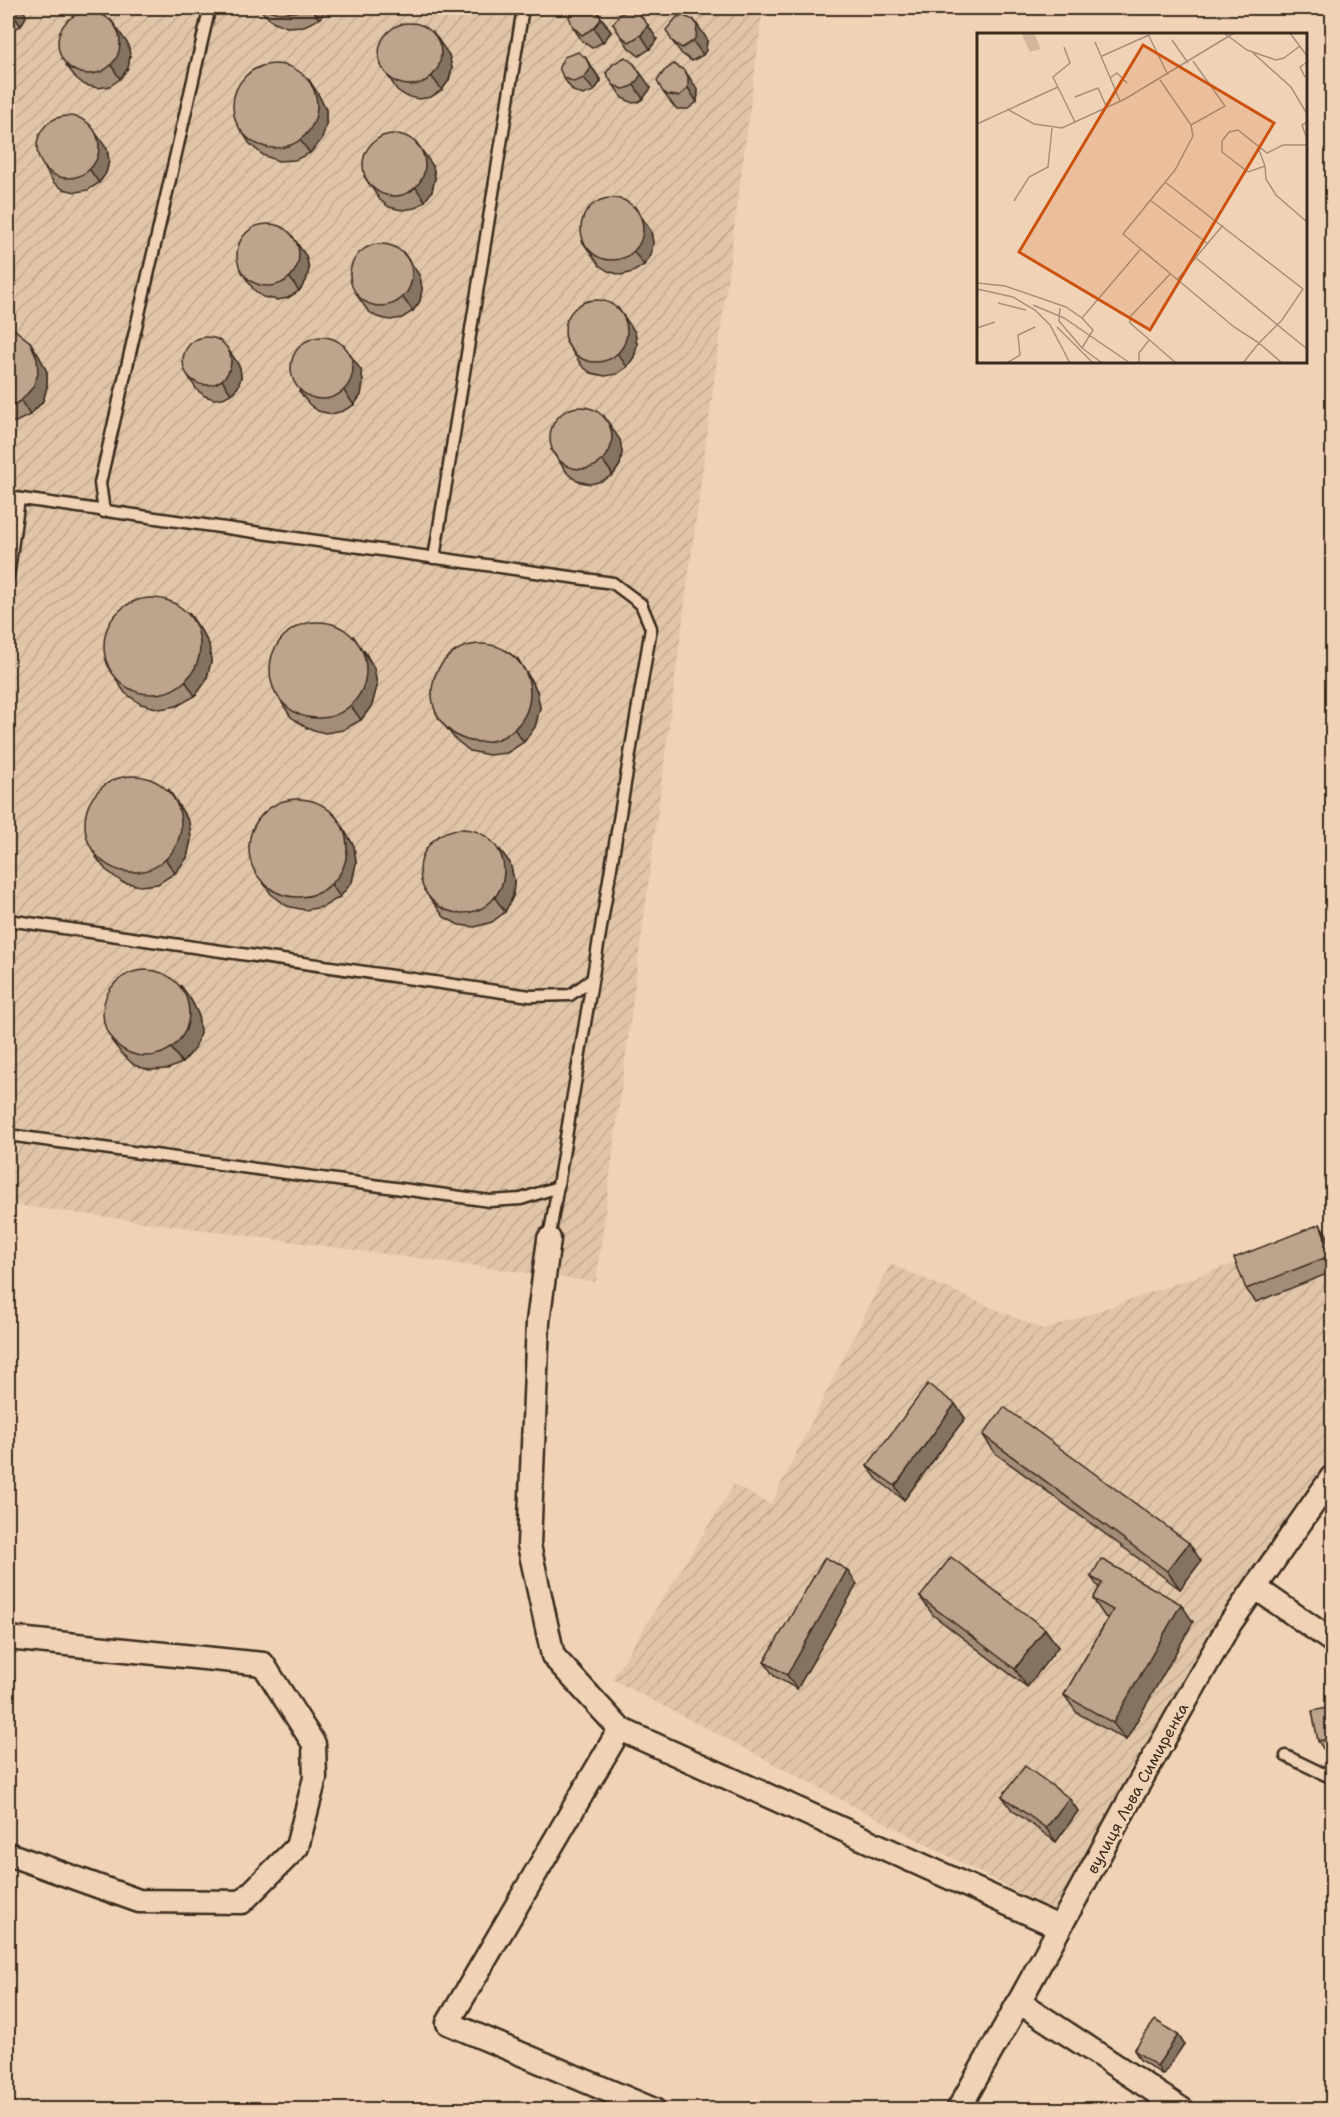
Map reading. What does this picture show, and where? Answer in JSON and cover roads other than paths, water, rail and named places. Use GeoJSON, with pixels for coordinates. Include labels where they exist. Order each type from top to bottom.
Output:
{"type":"FeatureCollection","features":[{"type":"Feature","properties":{"kind":"street"},"geometry":{"type":"LineString","coordinates":[[549,1239],[538,1322],[529,1545],[553,1656],[620,1729],[1059,1927]]}},
{"type":"Feature","properties":{"kind":"street","name":"вулиця Льва Симиренка"},"geometry":{"type":"LineString","coordinates":[[958,2109],[1229,1625],[1332,1480]]}},
{"type":"Feature","properties":{"kind":"street"},"geometry":{"type":"LineString","coordinates":[[1256,1588],[1332,1641]]}},
{"type":"Feature","properties":{"kind":"street"},"geometry":{"type":"LineString","coordinates":[[8,1638],[263,1664],[314,1744],[315,1778],[297,1847],[242,1902],[139,1901],[8,1854]]}},
{"type":"Feature","properties":{"kind":"street"},"geometry":{"type":"LineString","coordinates":[[620,1729],[448,2023],[654,2109]]}},
{"type":"Feature","properties":{"kind":"street"},"geometry":{"type":"LineString","coordinates":[[1019,2002],[1183,2109]]}},
{"type":"Feature","properties":{"kind":"lane"},"geometry":{"type":"LineString","coordinates":[[104,512],[100,483],[208,15],[204,8]]}},
{"type":"Feature","properties":{"kind":"lane"},"geometry":{"type":"LineString","coordinates":[[434,558],[523,8]]}},
{"type":"Feature","properties":{"kind":"lane"},"geometry":{"type":"LineString","coordinates":[[8,497],[613,583],[641,604],[651,628],[549,1239]]}},
{"type":"Feature","properties":{"kind":"lane"},"geometry":{"type":"LineString","coordinates":[[8,577],[19,499]]}},
{"type":"Feature","properties":{"kind":"lane"},"geometry":{"type":"LineString","coordinates":[[8,920],[530,996],[570,995],[591,980]]}},
{"type":"Feature","properties":{"kind":"lane"},"geometry":{"type":"LineString","coordinates":[[8,1135],[490,1201],[521,1199],[558,1187]]}},
{"type":"Feature","properties":{"kind":"lane"},"geometry":{"type":"LineString","coordinates":[[1286,1756],[1332,1778]]}}]}
